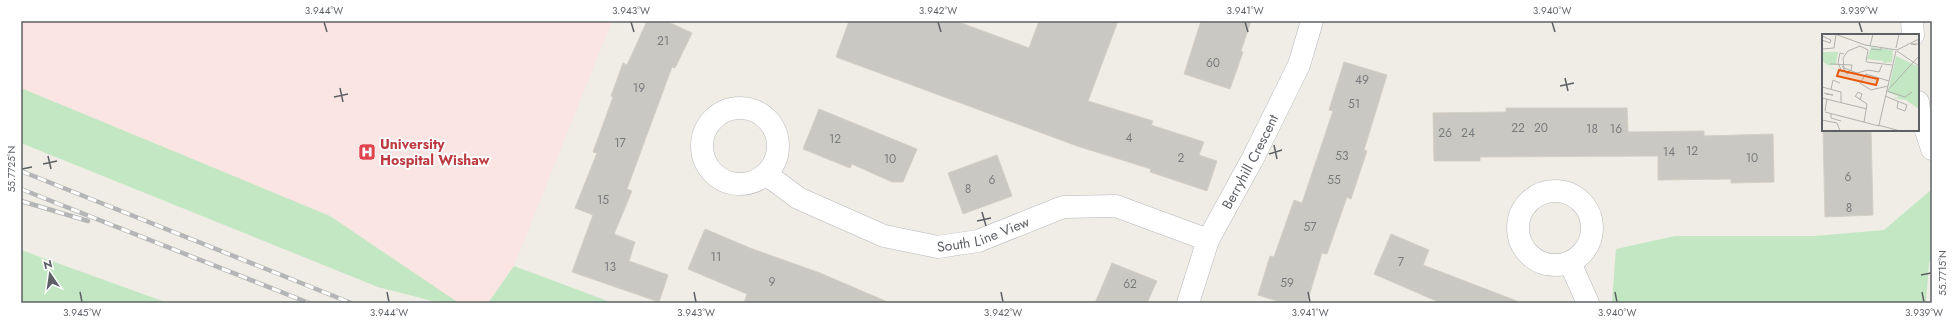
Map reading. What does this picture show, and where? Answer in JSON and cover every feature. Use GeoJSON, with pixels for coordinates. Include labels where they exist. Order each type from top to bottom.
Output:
{"type":"FeatureCollection","features":[{"type":"Feature","properties":{"kind":"street","name":"Berryhill Crescent"},"geometry":{"type":"LineString","coordinates":[[1188,303],[1208,240],[1253,158],[1299,65],[1312,21]]}},
{"type":"Feature","properties":{"kind":"street"},"geometry":{"type":"LineString","coordinates":[[1912,21],[1913,34]]}},
{"type":"Feature","properties":{"kind":"street"},"geometry":{"type":"LineString","coordinates":[[1919,109],[1932,149]]}},
{"type":"Feature","properties":{"kind":"street","name":"South Line View"},"geometry":{"type":"LineString","coordinates":[[766,174],[798,198],[884,236],[938,247],[978,241],[1063,207],[1116,206],[1208,240]]}},
{"type":"Feature","properties":{"kind":"street"},"geometry":{"type":"LineString","coordinates":[[1570,263],[1588,303]]}},
{"type":"Feature","properties":{"kind":"shaded area","name":"University Hospital Wishaw"},"geometry":{"type":"Polygon","coordinates":[[[21,21],[612,21],[514,266],[488,303],[459,303],[330,216],[21,88],[21,21]]]}},
{"type":"Feature","properties":{"kind":"green space"},"geometry":{"type":"Polygon","coordinates":[[[21,88],[330,216],[459,303],[440,303],[378,287],[21,143],[21,88]]]}},
{"type":"Feature","properties":{"kind":"green space"},"geometry":{"type":"Polygon","coordinates":[[[1931,190],[1932,257],[1929,263],[1926,303],[1612,303],[1616,249],[1675,236],[1815,236],[1884,230],[1931,190]]]}},
{"type":"Feature","properties":{"kind":"green space"},"geometry":{"type":"Polygon","coordinates":[[[21,250],[168,303],[25,303],[21,301],[21,250]]]}},
{"type":"Feature","properties":{"kind":"green space"},"geometry":{"type":"Polygon","coordinates":[[[514,266],[613,303],[488,303],[514,266]]]}},
{"type":"Feature","properties":{"kind":"building"},"geometry":{"type":"Polygon","coordinates":[[[647,21],[666,21],[692,33],[675,68],[672,67],[627,189],[632,191],[614,234],[635,242],[629,261],[668,275],[659,302],[572,272],[593,215],[575,208],[597,153],[593,152],[613,97],[611,96],[623,63],[627,65],[647,21]]]}},
{"type":"Feature","properties":{"kind":"building"},"geometry":{"type":"Polygon","coordinates":[[[849,21],[956,21],[1029,48],[1039,21],[1118,21],[1088,101],[1153,121],[1151,125],[1204,142],[1199,155],[1217,161],[1207,191],[1150,172],[1151,169],[1077,146],[836,57],[849,21]]]}},
{"type":"Feature","properties":{"kind":"building"},"geometry":{"type":"Polygon","coordinates":[[[1201,21],[1251,21],[1241,51],[1243,52],[1230,89],[1184,74],[1201,21]]]}},
{"type":"Feature","properties":{"kind":"building"},"geometry":{"type":"Polygon","coordinates":[[[1344,62],[1387,75],[1364,150],[1367,151],[1351,199],[1347,197],[1327,254],[1322,253],[1307,303],[1283,303],[1258,295],[1270,256],[1274,257],[1294,200],[1302,203],[1333,111],[1329,110],[1344,62]]]}},
{"type":"Feature","properties":{"kind":"building"},"geometry":{"type":"Polygon","coordinates":[[[1506,108],[1627,108],[1628,132],[1704,131],[1704,136],[1773,134],[1774,182],[1731,183],[1731,179],[1658,180],[1658,156],[1480,157],[1480,161],[1434,161],[1433,113],[1506,112],[1506,108]]]}},
{"type":"Feature","properties":{"kind":"building"},"geometry":{"type":"Polygon","coordinates":[[[819,109],[917,149],[903,182],[892,182],[852,164],[850,168],[803,149],[819,109]]]}},
{"type":"Feature","properties":{"kind":"building"},"geometry":{"type":"Polygon","coordinates":[[[1823,131],[1871,131],[1873,215],[1825,217],[1823,131]]]}},
{"type":"Feature","properties":{"kind":"building"},"geometry":{"type":"Polygon","coordinates":[[[997,155],[1012,196],[963,214],[948,173],[997,155]]]}},
{"type":"Feature","properties":{"kind":"building"},"geometry":{"type":"Polygon","coordinates":[[[705,229],[750,248],[820,273],[890,303],[744,303],[747,294],[688,269],[705,229]]]}},
{"type":"Feature","properties":{"kind":"building"},"geometry":{"type":"Polygon","coordinates":[[[1391,234],[1429,250],[1423,265],[1517,301],[1516,303],[1441,303],[1374,274],[1391,234]]]}},
{"type":"Feature","properties":{"kind":"building"},"geometry":{"type":"Polygon","coordinates":[[[1112,263],[1157,281],[1147,303],[1095,303],[1112,263]]]}},
{"type":"Feature","properties":{"kind":"railway"},"geometry":{"type":"LineString","coordinates":[[21,171],[351,303]]}},
{"type":"Feature","properties":{"kind":"railway"},"geometry":{"type":"LineString","coordinates":[[21,189],[309,303]]}},
{"type":"Feature","properties":{"kind":"railway"},"geometry":{"type":"LineString","coordinates":[[21,201],[88,221]]}},
{"type":"Feature","properties":{"kind":"place","name":"University Hospital Wishaw"},"geometry":{"type":"Point","coordinates":[367,152]}}]}
